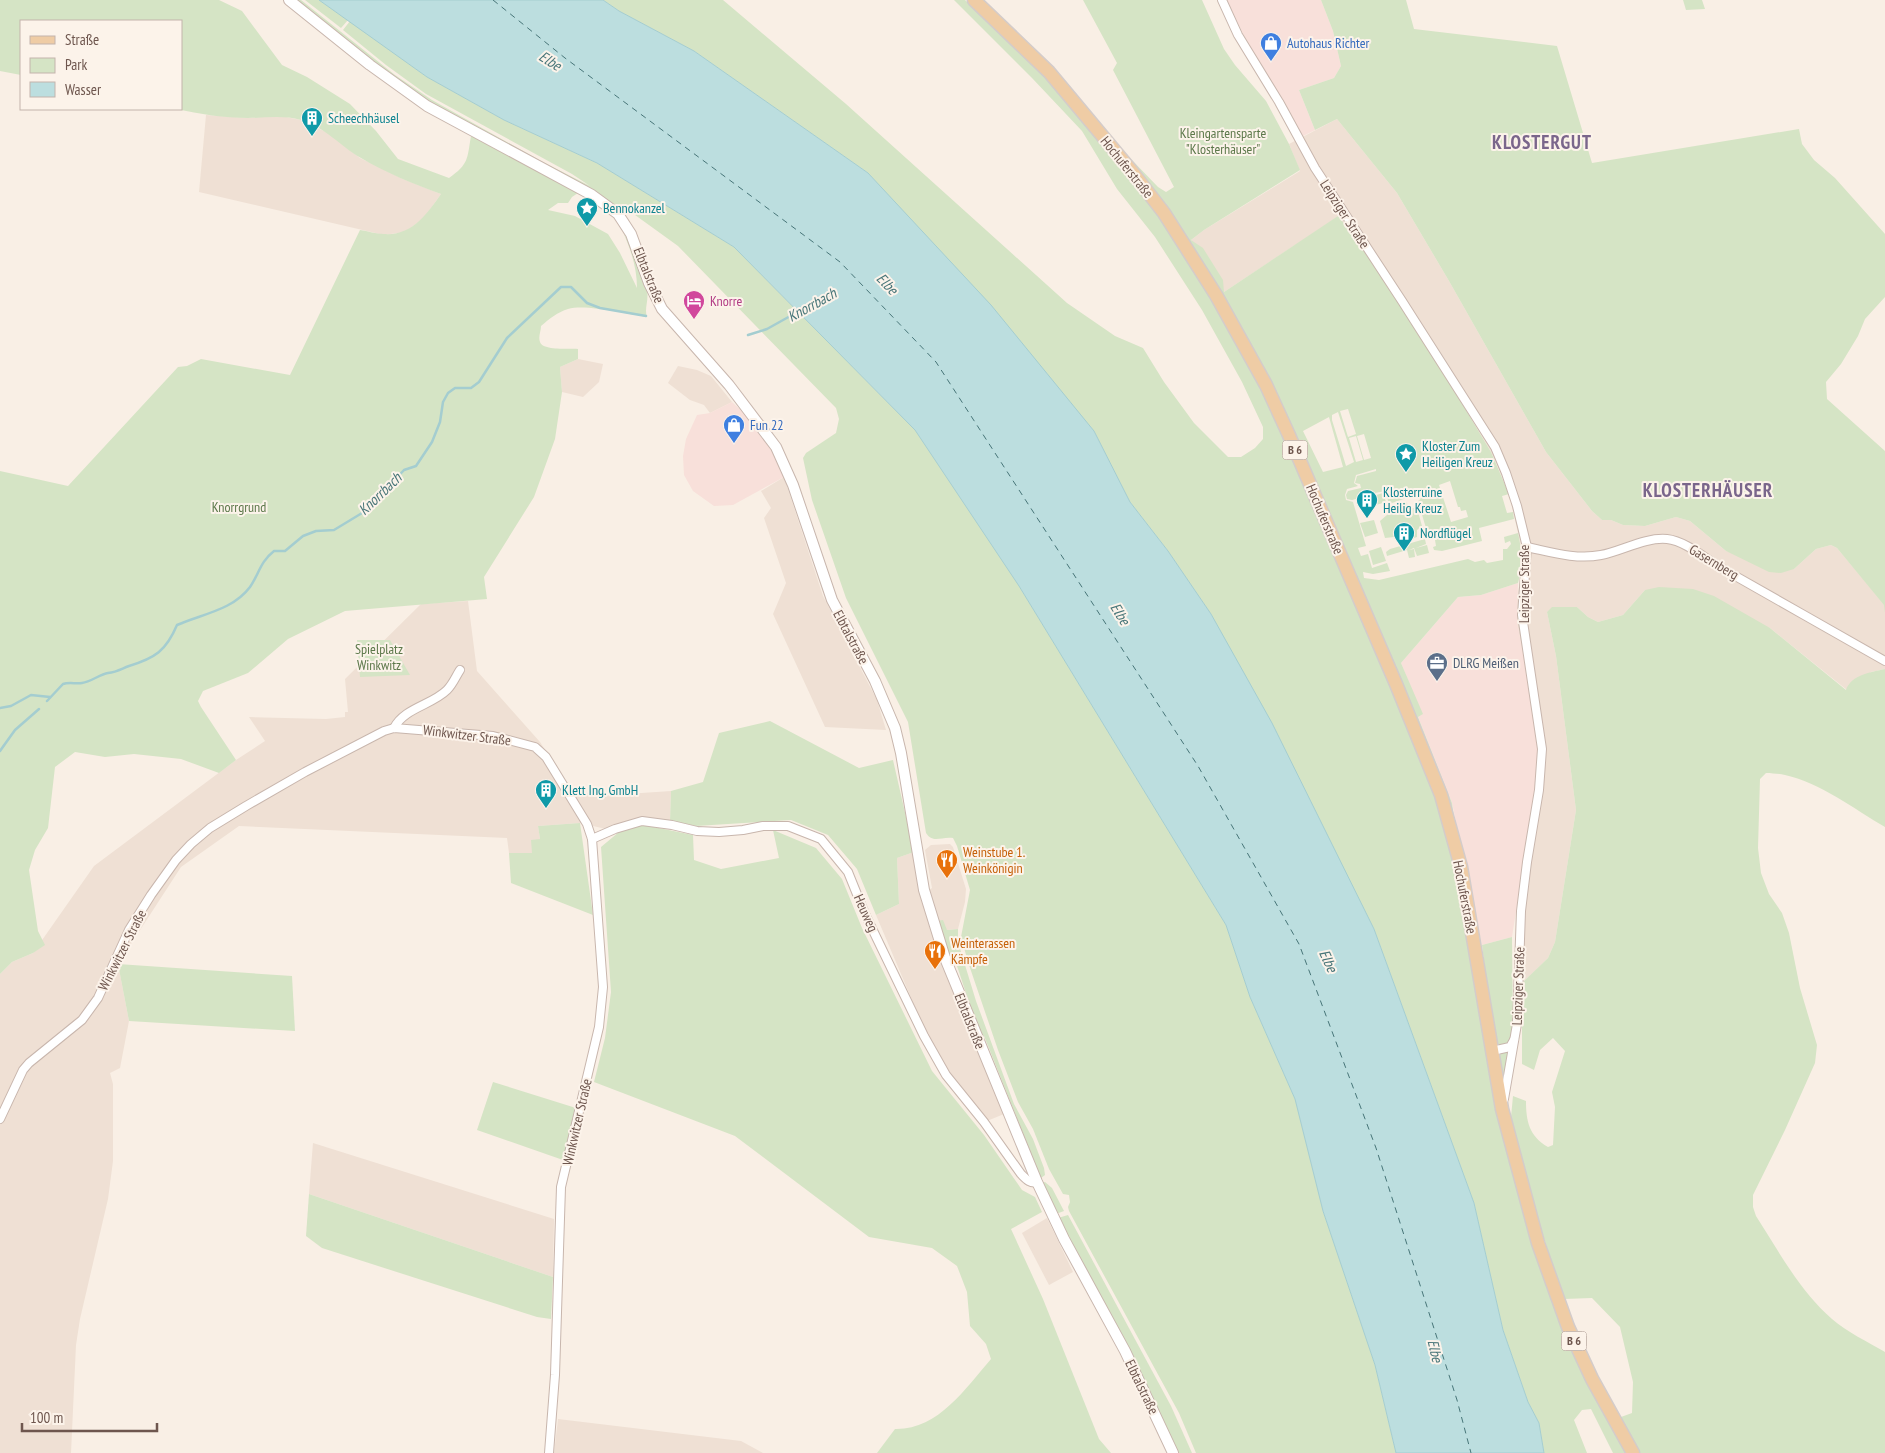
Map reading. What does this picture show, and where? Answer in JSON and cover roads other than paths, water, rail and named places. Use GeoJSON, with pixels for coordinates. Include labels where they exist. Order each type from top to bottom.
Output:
{"type":"FeatureCollection","features":[{"type":"Feature","properties":{"kind":"main road","name":"Hochuferstraße"},"geometry":{"type":"LineString","coordinates":[[974,0],[1049,72],[1164,213],[1216,295],[1266,385],[1393,675],[1441,795],[1460,867],[1492,1051]]}},
{"type":"Feature","properties":{"kind":"main road","name":"B 6"},"geometry":{"type":"LineString","coordinates":[[1492,1051],[1502,1109],[1538,1243],[1560,1308],[1592,1379],[1633,1453]]}},
{"type":"Feature","properties":{"kind":"street","name":"Elbtalstraße"},"geometry":{"type":"LineString","coordinates":[[289,0],[370,65],[427,106],[592,195],[618,214],[631,234],[649,284],[662,308],[729,385],[776,447],[793,485],[832,600],[881,694],[895,728],[921,873],[932,920],[952,976],[1037,1182],[1057,1224],[1125,1351],[1173,1453]]}},
{"type":"Feature","properties":{"kind":"street","name":"Leipziger Straße"},"geometry":{"type":"LineString","coordinates":[[1222,0],[1238,35],[1279,102],[1315,168],[1495,447],[1517,506],[1526,547],[1522,615],[1542,749],[1539,790],[1520,911],[1516,1038],[1502,1109]]}},
{"type":"Feature","properties":{"kind":"street","name":"Gasernberg"},"geometry":{"type":"LineString","coordinates":[[1526,547],[1575,557],[1588,557],[1602,555],[1658,539],[1674,540],[1686,545],[1724,570],[1885,661]]}},
{"type":"Feature","properties":{"kind":"street"},"geometry":{"type":"LineString","coordinates":[[394,728],[401,718],[436,699],[448,689],[460,670]]}},
{"type":"Feature","properties":{"kind":"street","name":"Winkwitzer Straße"},"geometry":{"type":"LineString","coordinates":[[0,1119],[23,1070],[82,1020],[98,998],[129,930],[156,888],[176,860],[210,828],[300,774],[384,731],[394,728],[493,736],[535,748],[546,757],[587,824],[592,839],[604,987],[599,1026],[562,1187],[555,1375],[549,1453]]}},
{"type":"Feature","properties":{"kind":"street","name":"Heuweg"},"geometry":{"type":"LineString","coordinates":[[592,839],[642,821],[719,832],[763,826],[788,826],[822,839],[848,872],[869,922],[924,1036],[946,1075],[984,1122],[1021,1174],[1028,1181],[1037,1182]]}},
{"type":"Feature","properties":{"kind":"street","name":"Leipziger Straße"},"geometry":{"type":"LineString","coordinates":[[1492,1051],[1510,1047],[1516,1038]]}},
{"type":"Feature","properties":{"kind":"water","name":"Elbe"},"geometry":{"type":"Polygon","coordinates":[[[319,0],[603,0],[619,11],[694,51],[868,173],[991,305],[1094,431],[1130,502],[1168,551],[1211,614],[1272,723],[1374,929],[1474,1203],[1503,1330],[1528,1402],[1539,1423],[1544,1453],[1396,1453],[1375,1365],[1323,1211],[1295,1099],[1250,997],[1226,925],[1019,586],[915,430],[734,247],[597,163],[504,120],[427,77],[319,0]]]}},
{"type":"Feature","properties":{"kind":"waterway","name":"Knorrbach"},"geometry":{"type":"LineString","coordinates":[[47,701],[63,684],[85,682],[153,656],[169,641],[177,625],[226,606],[243,595],[250,587],[266,559],[274,551],[285,551],[303,536],[316,531],[334,530],[367,510],[404,470],[416,466],[432,442],[440,422],[443,402],[448,393],[455,388],[471,388],[479,382],[507,338],[561,287],[571,287],[587,303],[600,308],[646,316]]}},
{"type":"Feature","properties":{"kind":"waterway","name":"Knorrbach"},"geometry":{"type":"LineString","coordinates":[[748,335],[767,329],[801,310]]}},
{"type":"Feature","properties":{"kind":"waterway"},"geometry":{"type":"LineString","coordinates":[[0,708],[11,706],[31,695],[50,697]]}},
{"type":"Feature","properties":{"kind":"waterway","name":"Knorrbach"},"geometry":{"type":"LineString","coordinates":[[0,751],[15,730],[39,709]]}},
{"type":"Feature","properties":{"kind":"place","name":"Autohaus Richter"},"geometry":{"type":"Point","coordinates":[1271,62]}},
{"type":"Feature","properties":{"kind":"place","name":"Scheechhäusel"},"geometry":{"type":"Point","coordinates":[312,137]}},
{"type":"Feature","properties":{"kind":"place","name":"Bennokanzel"},"geometry":{"type":"Point","coordinates":[587,227]}},
{"type":"Feature","properties":{"kind":"place","name":"Knorre"},"geometry":{"type":"Point","coordinates":[694,320]}},
{"type":"Feature","properties":{"kind":"place","name":"Fun 22"},"geometry":{"type":"Point","coordinates":[734,444]}},
{"type":"Feature","properties":{"kind":"place","name":"Kloster Zum Heiligen Kreuz"},"geometry":{"type":"Point","coordinates":[1406,473]}},
{"type":"Feature","properties":{"kind":"place","name":"Klosterruine Heilig Kreuz"},"geometry":{"type":"Point","coordinates":[1367,519]}},
{"type":"Feature","properties":{"kind":"place","name":"Nordflügel"},"geometry":{"type":"Point","coordinates":[1404,552]}},
{"type":"Feature","properties":{"kind":"place","name":"DLRG Meißen"},"geometry":{"type":"Point","coordinates":[1437,682]}},
{"type":"Feature","properties":{"kind":"place","name":"Klett Ing. GmbH"},"geometry":{"type":"Point","coordinates":[546,809]}},
{"type":"Feature","properties":{"kind":"place","name":"Weinstube 1. Weinkönigin"},"geometry":{"type":"Point","coordinates":[947,879]}},
{"type":"Feature","properties":{"kind":"place","name":"Weinterassen Kämpfe"},"geometry":{"type":"Point","coordinates":[935,970]}},
{"type":"Feature","properties":{"kind":"district","name":"KLOSTERGUT"},"geometry":{"type":"Point","coordinates":[1542,142]}},
{"type":"Feature","properties":{"kind":"district","name":"KLOSTERHÄUSER"},"geometry":{"type":"Point","coordinates":[1708,490]}},
{"type":"Feature","properties":{"kind":"park label","name":"Kleingartensparte \"Klosterhäuser\""},"geometry":{"type":"Point","coordinates":[1223,142]}},
{"type":"Feature","properties":{"kind":"park label","name":"Knorrgrund"},"geometry":{"type":"Point","coordinates":[239,507]}},
{"type":"Feature","properties":{"kind":"park label","name":"Spielplatz Winkwitz"},"geometry":{"type":"Point","coordinates":[379,658]}}]}
